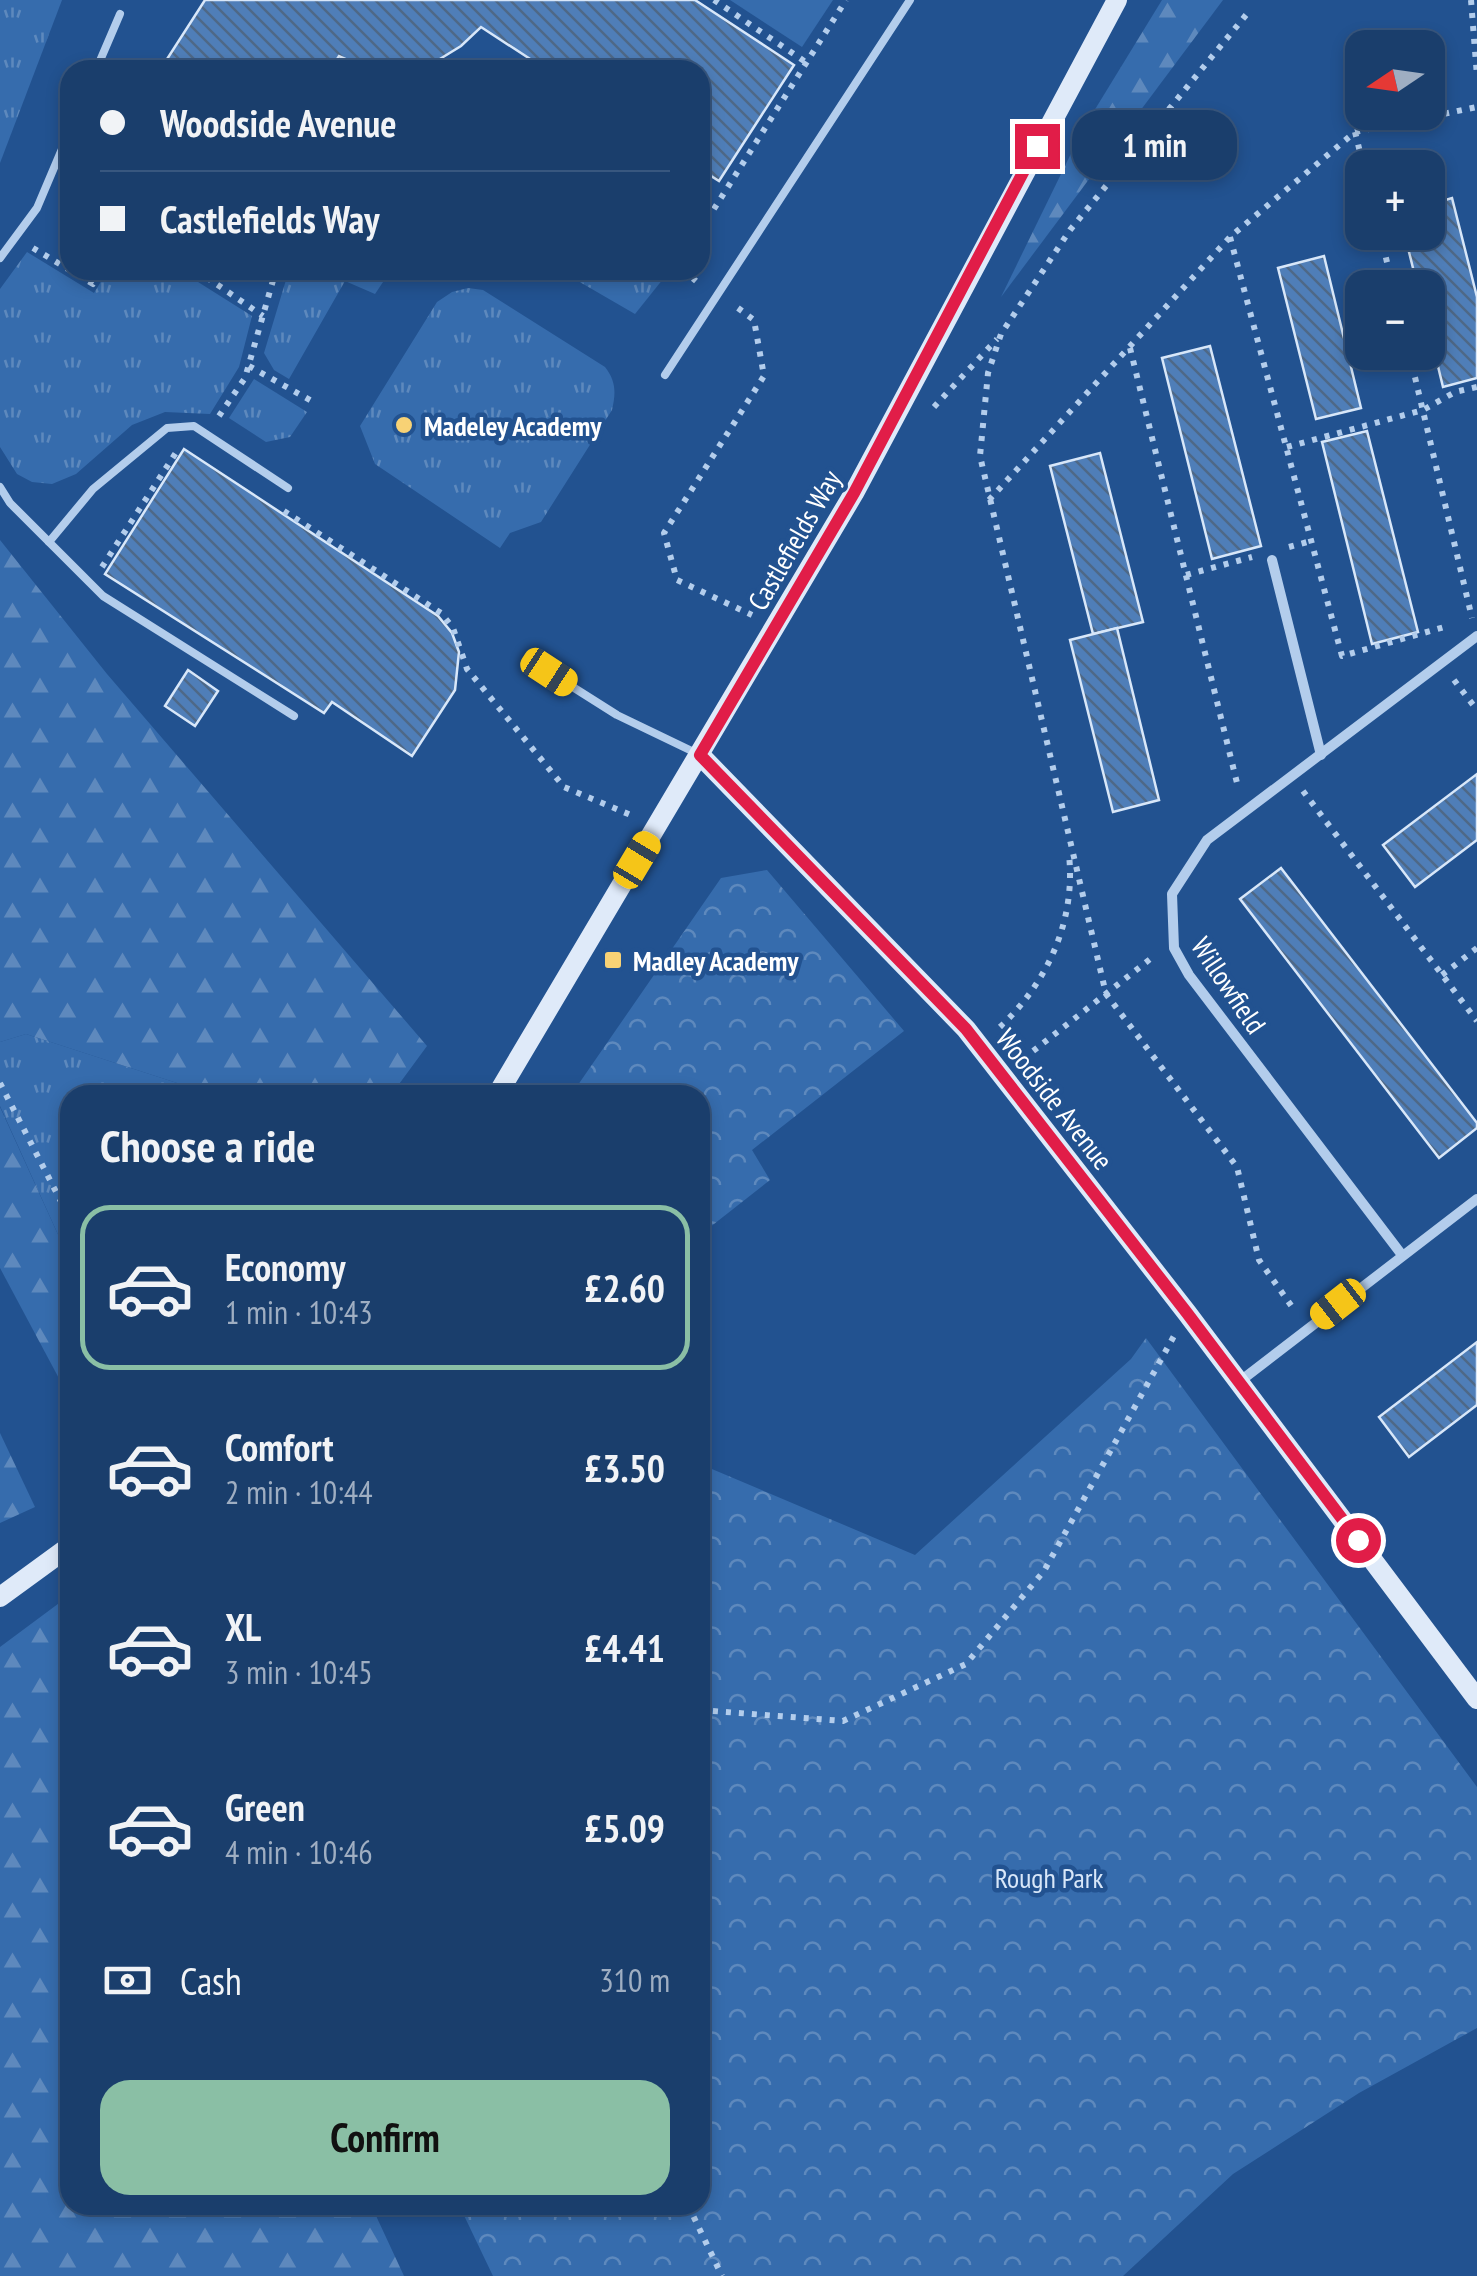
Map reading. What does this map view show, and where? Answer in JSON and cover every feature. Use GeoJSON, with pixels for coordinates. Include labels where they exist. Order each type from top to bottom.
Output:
{"type":"FeatureCollection","features":[{"type":"Feature","properties":{"kind":"main road","name":"Castlefields Way"},"geometry":{"type":"LineString","coordinates":[[503,1085],[854,493],[1118,0]]}},
{"type":"Feature","properties":{"kind":"main road","name":"Woodside Avenue"},"geometry":{"type":"LineString","coordinates":[[700,755],[978,1046],[1187,1313],[1477,1699]]}},
{"type":"Feature","properties":{"kind":"main road"},"geometry":{"type":"LineString","coordinates":[[0,1597],[60,1553]]}},
{"type":"Feature","properties":{"kind":"street"},"geometry":{"type":"LineString","coordinates":[[1272,560],[1321,756]]}},
{"type":"Feature","properties":{"kind":"street","name":"Willowfield"},"geometry":{"type":"LineString","coordinates":[[1402,1255],[1188,975],[1173,941],[1172,894],[1208,840],[1477,636]]}},
{"type":"Feature","properties":{"kind":"street"},"geometry":{"type":"LineString","coordinates":[[1239,1382],[1477,1199]]}},
{"type":"Feature","properties":{"kind":"lane"},"geometry":{"type":"LineString","coordinates":[[665,375],[910,0]]}},
{"type":"Feature","properties":{"kind":"lane"},"geometry":{"type":"LineString","coordinates":[[100,60],[120,14]]}},
{"type":"Feature","properties":{"kind":"lane"},"geometry":{"type":"LineString","coordinates":[[0,258],[37,208],[60,154]]}},
{"type":"Feature","properties":{"kind":"lane"},"geometry":{"type":"LineString","coordinates":[[49,542],[93,489],[167,428],[194,426],[288,488]]}},
{"type":"Feature","properties":{"kind":"lane"},"geometry":{"type":"LineString","coordinates":[[0,487],[10,503],[103,596],[294,716]]}},
{"type":"Feature","properties":{"kind":"lane"},"geometry":{"type":"LineString","coordinates":[[549,672],[617,715],[700,755]]}},
{"type":"Feature","properties":{"kind":"path"},"geometry":{"type":"LineString","coordinates":[[714,0],[807,63]]}},
{"type":"Feature","properties":{"kind":"path"},"geometry":{"type":"LineString","coordinates":[[710,214],[846,0]]}},
{"type":"Feature","properties":{"kind":"path"},"geometry":{"type":"LineString","coordinates":[[1471,0],[1477,76]]}},
{"type":"Feature","properties":{"kind":"path"},"geometry":{"type":"LineString","coordinates":[[1246,15],[1070,230],[1001,334],[988,374],[980,456],[1106,994],[1237,1167],[1259,1260],[1307,1329]]}},
{"type":"Feature","properties":{"kind":"path"},"geometry":{"type":"LineString","coordinates":[[988,501],[1230,236],[1355,132],[1477,107]]}},
{"type":"Feature","properties":{"kind":"path"},"geometry":{"type":"LineString","coordinates":[[1355,132],[1360,150]]}},
{"type":"Feature","properties":{"kind":"path"},"geometry":{"type":"LineString","coordinates":[[1230,236],[1342,656],[1473,620],[1413,370]]}},
{"type":"Feature","properties":{"kind":"path"},"geometry":{"type":"LineString","coordinates":[[32,247],[60,264]]}},
{"type":"Feature","properties":{"kind":"path"},"geometry":{"type":"LineString","coordinates":[[211,280],[263,316]]}},
{"type":"Feature","properties":{"kind":"path"},"geometry":{"type":"LineString","coordinates":[[218,417],[245,378],[273,280]]}},
{"type":"Feature","properties":{"kind":"path"},"geometry":{"type":"LineString","coordinates":[[738,308],[754,320],[764,376],[664,533],[676,580],[776,626]]}},
{"type":"Feature","properties":{"kind":"path"},"geometry":{"type":"LineString","coordinates":[[1130,346],[1244,813]]}},
{"type":"Feature","properties":{"kind":"path"},"geometry":{"type":"LineString","coordinates":[[249,366],[317,404]]}},
{"type":"Feature","properties":{"kind":"path"},"geometry":{"type":"LineString","coordinates":[[1287,447],[1423,410],[1454,392],[1477,387]]}},
{"type":"Feature","properties":{"kind":"path"},"geometry":{"type":"LineString","coordinates":[[91,584],[180,448],[185,447]]}},
{"type":"Feature","properties":{"kind":"path"},"geometry":{"type":"LineString","coordinates":[[270,502],[441,613],[453,628],[467,668],[564,786],[657,827]]}},
{"type":"Feature","properties":{"kind":"path"},"geometry":{"type":"LineString","coordinates":[[1442,663],[1477,710]]}},
{"type":"Feature","properties":{"kind":"path"},"geometry":{"type":"LineString","coordinates":[[1292,777],[1477,1021]]}},
{"type":"Feature","properties":{"kind":"path"},"geometry":{"type":"LineString","coordinates":[[978,1046],[1031,997],[1060,939],[1071,872],[1067,829]]}},
{"type":"Feature","properties":{"kind":"path"},"geometry":{"type":"LineString","coordinates":[[1002,1076],[1173,941]]}},
{"type":"Feature","properties":{"kind":"path"},"geometry":{"type":"LineString","coordinates":[[1442,975],[1477,948]]}},
{"type":"Feature","properties":{"kind":"path"},"geometry":{"type":"LineString","coordinates":[[0,1083],[60,1200]]}},
{"type":"Feature","properties":{"kind":"path"},"geometry":{"type":"LineString","coordinates":[[710,1711],[843,1721],[966,1664],[1044,1572],[1187,1313]]}},
{"type":"Feature","properties":{"kind":"path"},"geometry":{"type":"LineString","coordinates":[[693,2215],[722,2276]]}},
{"type":"Feature","properties":{"kind":"green space"},"geometry":{"type":"Polygon","coordinates":[[[0,0],[62,0],[0,163],[0,0]]]}},
{"type":"Feature","properties":{"kind":"green space"},"geometry":{"type":"Polygon","coordinates":[[[730,0],[833,0],[802,47],[730,0]]]}},
{"type":"Feature","properties":{"kind":"green space"},"geometry":{"type":"Polygon","coordinates":[[[1162,0],[1223,0],[1001,297],[1083,129],[1162,0]]]}},
{"type":"Feature","properties":{"kind":"green space"},"geometry":{"type":"Polygon","coordinates":[[[27,252],[60,272],[60,280],[73,280],[94,293],[102,280],[195,280],[252,316],[239,367],[210,414],[165,412],[132,425],[76,474],[52,484],[32,482],[17,474],[0,447],[0,289],[27,252]]]}},
{"type":"Feature","properties":{"kind":"green space"},"geometry":{"type":"Polygon","coordinates":[[[286,280],[384,280],[375,294],[345,281],[289,379],[274,370],[264,353],[286,280]]]}},
{"type":"Feature","properties":{"kind":"green space"},"geometry":{"type":"Polygon","coordinates":[[[576,280],[662,280],[635,314],[576,280]]]}},
{"type":"Feature","properties":{"kind":"green space"},"geometry":{"type":"Polygon","coordinates":[[[468,288],[483,290],[605,367],[614,387],[612,410],[541,522],[510,533],[500,548],[375,464],[360,426],[437,302],[468,288]]]}},
{"type":"Feature","properties":{"kind":"green space"},"geometry":{"type":"Polygon","coordinates":[[[254,379],[307,412],[290,437],[266,442],[229,418],[254,379]]]}},
{"type":"Feature","properties":{"kind":"green space"},"geometry":{"type":"Polygon","coordinates":[[[0,540],[107,674],[427,1046],[398,1085],[183,1085],[26,1034],[0,1042],[0,540]]]}},
{"type":"Feature","properties":{"kind":"green space"},"geometry":{"type":"Polygon","coordinates":[[[767,870],[904,1031],[752,1150],[770,1180],[710,1227],[710,1085],[578,1085],[721,878],[767,870]]]}},
{"type":"Feature","properties":{"kind":"green space"},"geometry":{"type":"Polygon","coordinates":[[[26,1034],[183,1085],[60,1085],[60,1239],[0,1106],[0,1042],[26,1034]]]}},
{"type":"Feature","properties":{"kind":"green space"},"geometry":{"type":"Polygon","coordinates":[[[0,1107],[60,1239],[60,1380],[0,1268],[0,1107]]]}},
{"type":"Feature","properties":{"kind":"green space","name":"Rough Park"},"geometry":{"type":"Polygon","coordinates":[[[1146,1338],[1477,1787],[1477,2028],[1359,2093],[1233,2174],[1123,2276],[493,2276],[464,2215],[710,2215],[710,1468],[915,1555],[1131,1359],[1146,1338]]]}},
{"type":"Feature","properties":{"kind":"green space"},"geometry":{"type":"Polygon","coordinates":[[[0,1433],[35,1507],[0,1523],[0,1433]]]}},
{"type":"Feature","properties":{"kind":"green space"},"geometry":{"type":"Polygon","coordinates":[[[60,1602],[60,2215],[376,2215],[404,2276],[0,2276],[0,1647],[60,1602]]]}},
{"type":"Feature","properties":{"kind":"building"},"geometry":{"type":"Polygon","coordinates":[[[205,0],[695,0],[794,65],[719,181],[710,175],[710,60],[532,60],[481,27],[438,60],[348,60],[339,56],[336,60],[166,60],[205,0]]]}},
{"type":"Feature","properties":{"kind":"building"},"geometry":{"type":"Polygon","coordinates":[[[1452,198],[1477,297],[1477,378],[1443,387],[1439,370],[1445,370],[1445,270],[1414,270],[1408,250],[1445,250],[1445,200],[1452,198]]]}},
{"type":"Feature","properties":{"kind":"building"},"geometry":{"type":"Polygon","coordinates":[[[1324,256],[1345,342],[1345,370],[1352,370],[1361,408],[1316,419],[1278,268],[1324,256]]]}},
{"type":"Feature","properties":{"kind":"building"},"geometry":{"type":"Polygon","coordinates":[[[1210,346],[1261,546],[1212,559],[1162,358],[1210,346]]]}},
{"type":"Feature","properties":{"kind":"building"},"geometry":{"type":"Polygon","coordinates":[[[1367,431],[1418,632],[1372,644],[1322,442],[1367,431]]]}},
{"type":"Feature","properties":{"kind":"building"},"geometry":{"type":"Polygon","coordinates":[[[184,449],[438,616],[452,633],[459,652],[455,690],[412,756],[332,702],[324,713],[105,574],[184,449]]]}},
{"type":"Feature","properties":{"kind":"building"},"geometry":{"type":"Polygon","coordinates":[[[1100,453],[1143,622],[1093,634],[1050,466],[1100,453]]]}},
{"type":"Feature","properties":{"kind":"building"},"geometry":{"type":"Polygon","coordinates":[[[1117,628],[1159,800],[1113,812],[1070,640],[1117,628]]]}},
{"type":"Feature","properties":{"kind":"building"},"geometry":{"type":"Polygon","coordinates":[[[188,670],[218,691],[195,726],[165,706],[188,670]]]}},
{"type":"Feature","properties":{"kind":"building"},"geometry":{"type":"Polygon","coordinates":[[[1477,774],[1477,840],[1415,887],[1383,845],[1477,774]]]}},
{"type":"Feature","properties":{"kind":"building"},"geometry":{"type":"Polygon","coordinates":[[[1281,868],[1477,1123],[1477,1128],[1439,1158],[1240,899],[1281,868]]]}},
{"type":"Feature","properties":{"kind":"building"},"geometry":{"type":"Polygon","coordinates":[[[1477,1342],[1477,1405],[1409,1457],[1379,1417],[1477,1342]]]}},
{"type":"Feature","properties":{"kind":"place","name":"Madeley Academy"},"geometry":{"type":"Point","coordinates":[404,425]}},
{"type":"Feature","properties":{"kind":"place","name":"Madley Academy"},"geometry":{"type":"Point","coordinates":[613,960]}},
{"type":"Feature","properties":{"kind":"route"},"geometry":{"type":"LineString","coordinates":[[1037,146],[854,493],[700,755],[966,1029],[1358,1540]]}}]}
